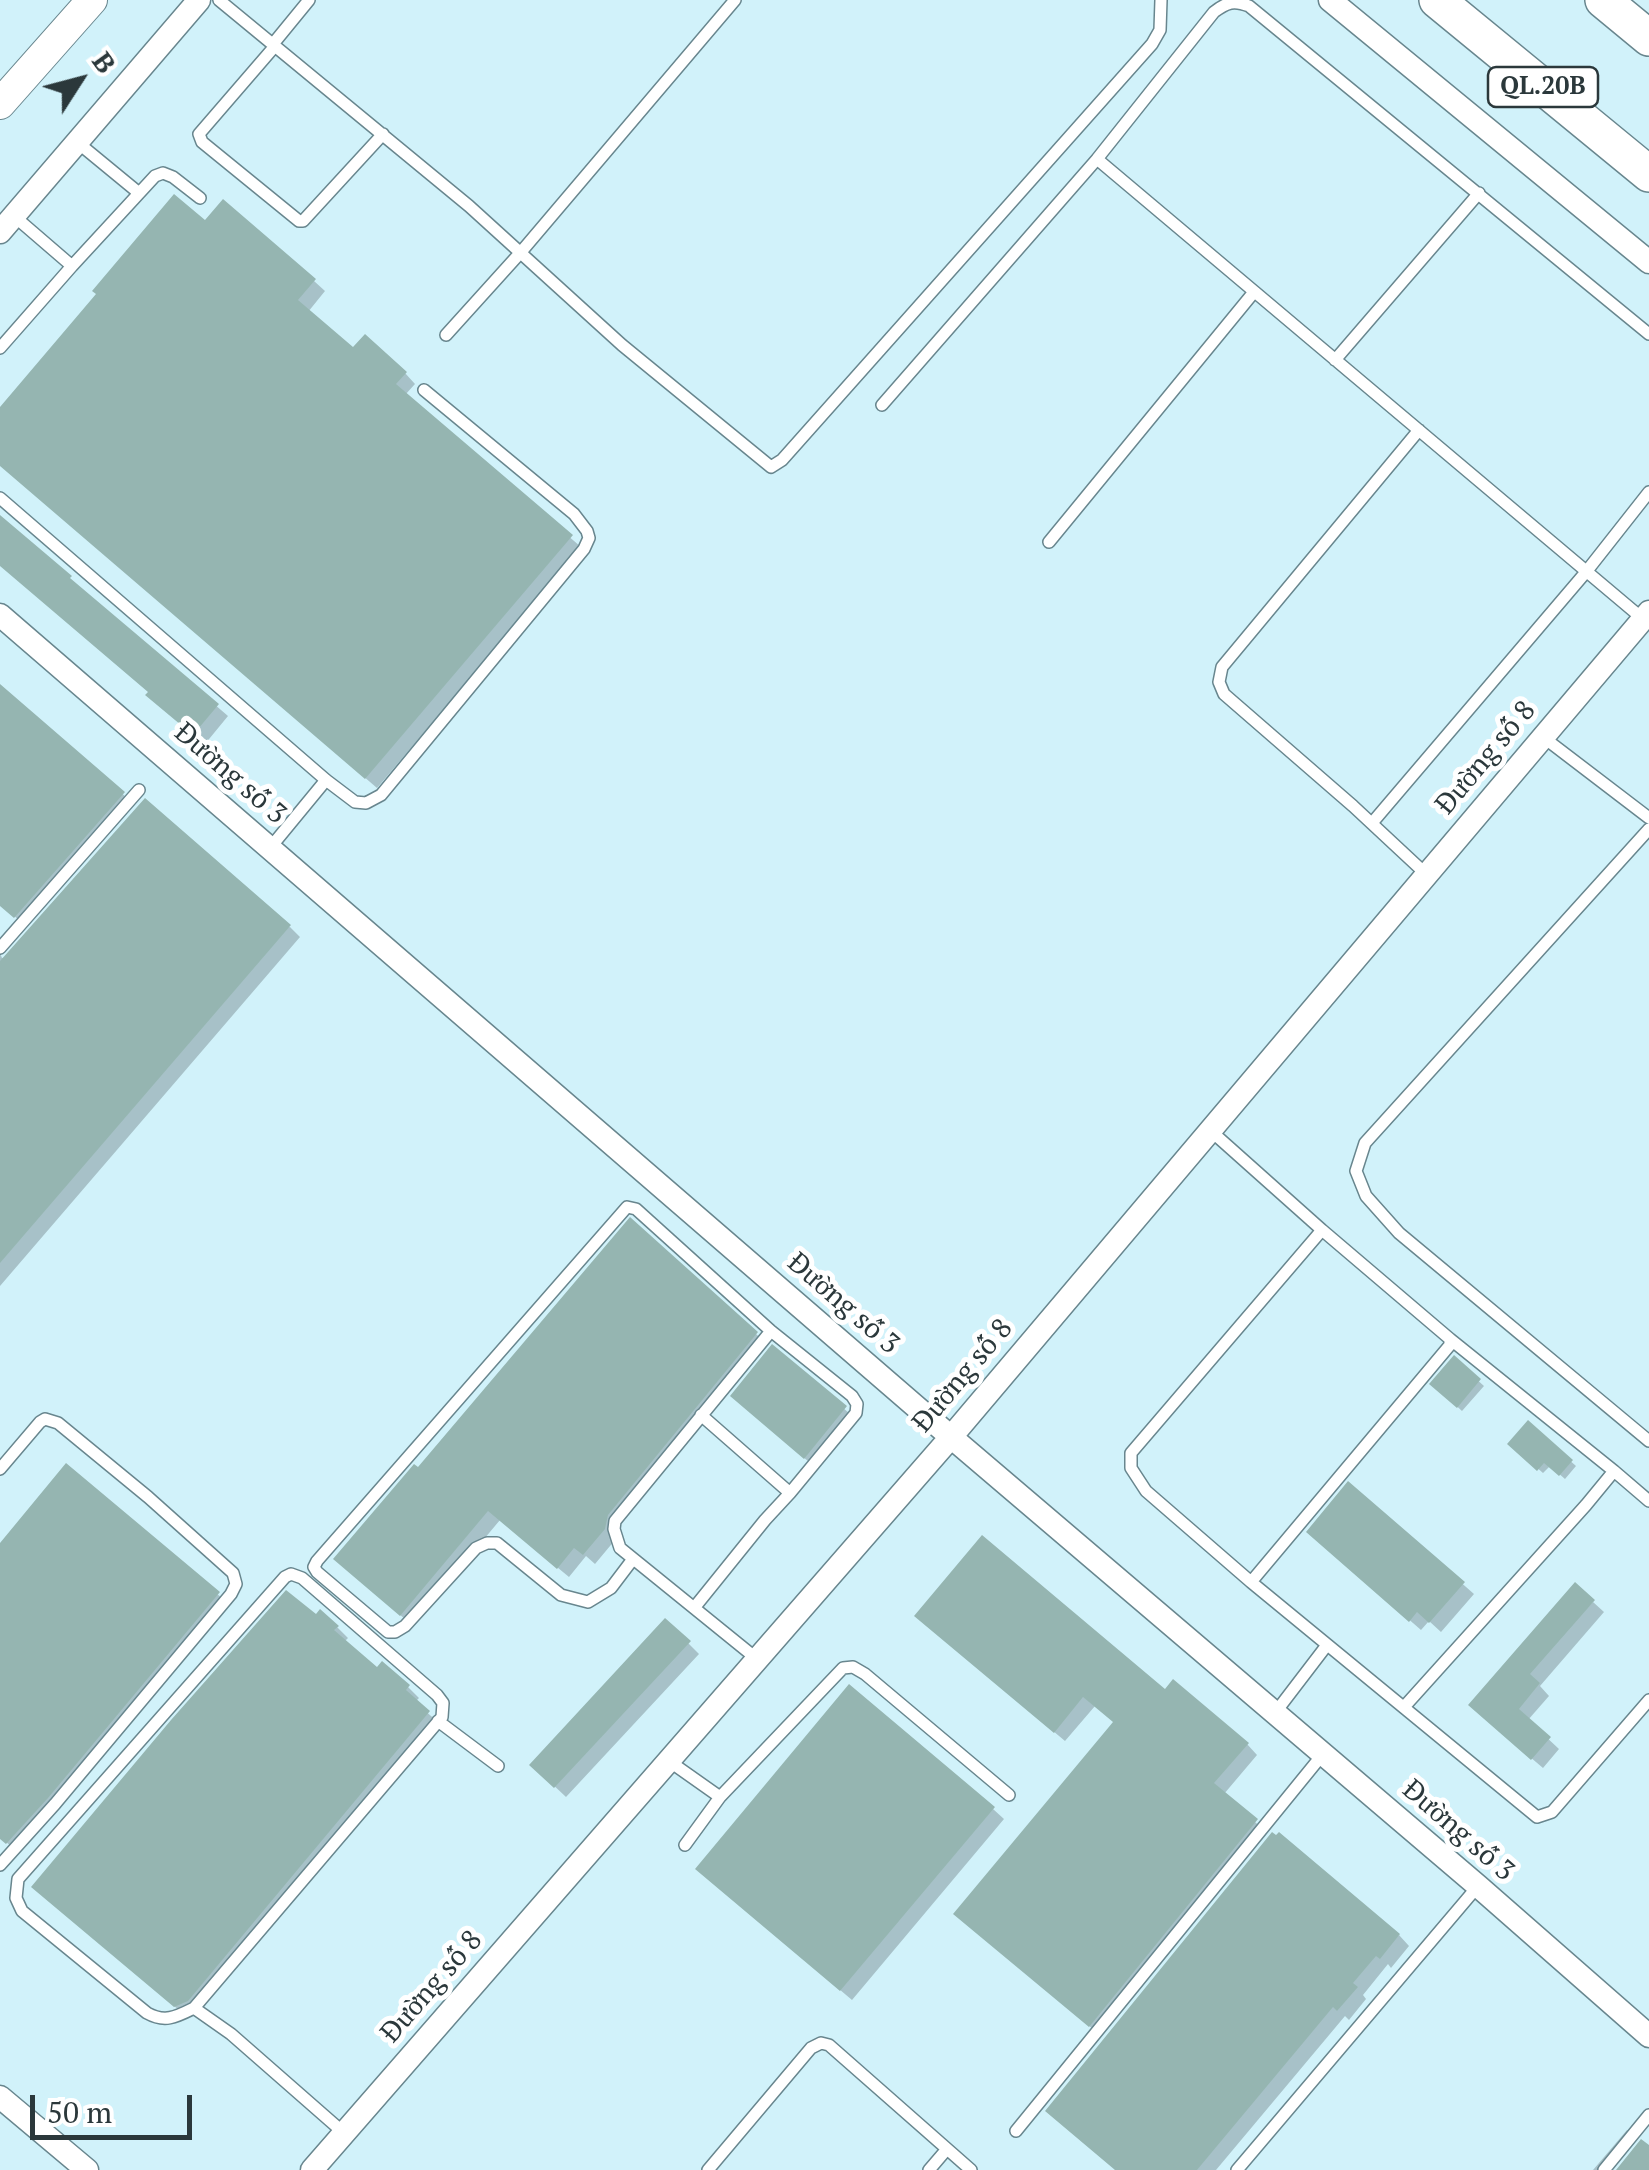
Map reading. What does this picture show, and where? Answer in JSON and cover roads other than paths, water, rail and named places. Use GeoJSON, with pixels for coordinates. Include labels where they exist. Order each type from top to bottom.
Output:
{"type":"FeatureCollection","features":[{"type":"Feature","properties":{"kind":"main road"},"geometry":{"type":"LineString","coordinates":[[0,104],[92,0]]}},
{"type":"Feature","properties":{"kind":"main road","name":"QL.20B"},"geometry":{"type":"LineString","coordinates":[[1437,0],[1649,174]]}},
{"type":"Feature","properties":{"kind":"main road"},"geometry":{"type":"LineString","coordinates":[[1604,0],[1649,38]]}},
{"type":"Feature","properties":{"kind":"street"},"geometry":{"type":"LineString","coordinates":[[7,224],[200,0]]}},
{"type":"Feature","properties":{"kind":"street"},"geometry":{"type":"LineString","coordinates":[[1330,0],[1649,262]]}},
{"type":"Feature","properties":{"kind":"street","name":"Đường số 3"},"geometry":{"type":"LineString","coordinates":[[0,615],[1649,2036]]}},
{"type":"Feature","properties":{"kind":"street","name":"Đường số 8"},"geometry":{"type":"LineString","coordinates":[[312,2170],[951,1437],[1646,616]]}},
{"type":"Feature","properties":{"kind":"street"},"geometry":{"type":"LineString","coordinates":[[0,2097],[87,2170]]}},
{"type":"Feature","properties":{"kind":"lane"},"geometry":{"type":"LineString","coordinates":[[219,0],[470,206],[622,345],[770,467],[782,460],[1152,44],[1160,30],[1161,0]]}},
{"type":"Feature","properties":{"kind":"lane"},"geometry":{"type":"LineString","coordinates":[[308,0],[199,134],[202,142],[303,221],[383,134]]}},
{"type":"Feature","properties":{"kind":"lane"},"geometry":{"type":"LineString","coordinates":[[446,336],[735,0]]}},
{"type":"Feature","properties":{"kind":"lane"},"geometry":{"type":"LineString","coordinates":[[882,405],[1097,159],[1214,12],[1228,2],[1238,1],[1249,6],[1649,334]]}},
{"type":"Feature","properties":{"kind":"lane"},"geometry":{"type":"LineString","coordinates":[[77,142],[138,193]]}},
{"type":"Feature","properties":{"kind":"lane"},"geometry":{"type":"LineString","coordinates":[[1097,159],[1586,572],[1646,616]]}},
{"type":"Feature","properties":{"kind":"lane"},"geometry":{"type":"LineString","coordinates":[[0,348],[155,176],[163,173],[173,177],[200,198]]}},
{"type":"Feature","properties":{"kind":"lane"},"geometry":{"type":"LineString","coordinates":[[1336,360],[1479,193]]}},
{"type":"Feature","properties":{"kind":"lane"},"geometry":{"type":"LineString","coordinates":[[7,224],[72,266]]}},
{"type":"Feature","properties":{"kind":"lane"},"geometry":{"type":"LineString","coordinates":[[1049,542],[1254,292]]}},
{"type":"Feature","properties":{"kind":"lane"},"geometry":{"type":"LineString","coordinates":[[0,498],[326,780],[355,802],[366,804],[381,795],[590,538],[574,514],[424,390]]}},
{"type":"Feature","properties":{"kind":"lane"},"geometry":{"type":"LineString","coordinates":[[1419,430],[1222,667],[1218,682],[1224,694],[1427,875]]}},
{"type":"Feature","properties":{"kind":"lane"},"geometry":{"type":"LineString","coordinates":[[1372,823],[1586,572],[1649,492]]}},
{"type":"Feature","properties":{"kind":"lane"},"geometry":{"type":"LineString","coordinates":[[1543,737],[1649,818]]}},
{"type":"Feature","properties":{"kind":"lane"},"geometry":{"type":"LineString","coordinates":[[270,848],[326,780]]}},
{"type":"Feature","properties":{"kind":"lane"},"geometry":{"type":"LineString","coordinates":[[0,948],[139,790]]}},
{"type":"Feature","properties":{"kind":"lane"},"geometry":{"type":"LineString","coordinates":[[1649,829],[1365,1143],[1356,1171],[1366,1196],[1399,1233],[1649,1441]]}},
{"type":"Feature","properties":{"kind":"lane"},"geometry":{"type":"LineString","coordinates":[[1212,1131],[1450,1339],[1649,1502]]}},
{"type":"Feature","properties":{"kind":"lane"},"geometry":{"type":"LineString","coordinates":[[633,1558],[611,1588],[588,1602],[561,1594],[497,1543],[486,1543],[476,1548],[405,1626],[395,1632],[388,1632],[314,1567],[628,1207],[636,1209],[857,1404],[856,1413],[694,1608]]}},
{"type":"Feature","properties":{"kind":"lane"},"geometry":{"type":"LineString","coordinates":[[1322,1230],[1131,1453],[1131,1468],[1146,1491],[1537,1817],[1552,1812],[1649,1700]]}},
{"type":"Feature","properties":{"kind":"lane"},"geometry":{"type":"LineString","coordinates":[[757,1660],[620,1548],[614,1529],[615,1521],[771,1330]]}},
{"type":"Feature","properties":{"kind":"lane"},"geometry":{"type":"LineString","coordinates":[[1251,1582],[1450,1345],[1450,1339]]}},
{"type":"Feature","properties":{"kind":"lane"},"geometry":{"type":"LineString","coordinates":[[701,1415],[790,1493]]}},
{"type":"Feature","properties":{"kind":"lane"},"geometry":{"type":"LineString","coordinates":[[0,1468],[40,1422],[45,1419],[58,1423],[148,1497],[232,1573],[236,1584],[56,1804],[0,1865]]}},
{"type":"Feature","properties":{"kind":"lane"},"geometry":{"type":"LineString","coordinates":[[1404,1707],[1614,1471]]}},
{"type":"Feature","properties":{"kind":"lane"},"geometry":{"type":"LineString","coordinates":[[291,1574],[302,1578],[437,1695],[443,1704],[442,1718],[194,2008],[175,2018],[158,2019],[146,2014],[22,1911],[16,1898],[18,1879],[285,1576],[291,1574]]}},
{"type":"Feature","properties":{"kind":"lane"},"geometry":{"type":"LineString","coordinates":[[1275,1714],[1327,1645]]}},
{"type":"Feature","properties":{"kind":"lane"},"geometry":{"type":"LineString","coordinates":[[685,1845],[720,1797],[843,1668],[866,1674],[1008,1795]]}},
{"type":"Feature","properties":{"kind":"lane"},"geometry":{"type":"LineString","coordinates":[[438,1721],[498,1766]]}},
{"type":"Feature","properties":{"kind":"lane"},"geometry":{"type":"LineString","coordinates":[[1016,2131],[1322,1754]]}},
{"type":"Feature","properties":{"kind":"lane"},"geometry":{"type":"LineString","coordinates":[[669,1761],[720,1797]]}},
{"type":"Feature","properties":{"kind":"lane"},"geometry":{"type":"LineString","coordinates":[[1238,2170],[1478,1886]]}},
{"type":"Feature","properties":{"kind":"lane"},"geometry":{"type":"LineString","coordinates":[[194,2008],[232,2034],[344,2133]]}},
{"type":"Feature","properties":{"kind":"lane"},"geometry":{"type":"LineString","coordinates":[[708,2170],[811,2048],[821,2043],[829,2045],[971,2170]]}},
{"type":"Feature","properties":{"kind":"lane"},"geometry":{"type":"LineString","coordinates":[[1604,2170],[1649,2115]]}},
{"type":"Feature","properties":{"kind":"lane"},"geometry":{"type":"LineString","coordinates":[[929,2170],[947,2149]]}}]}
